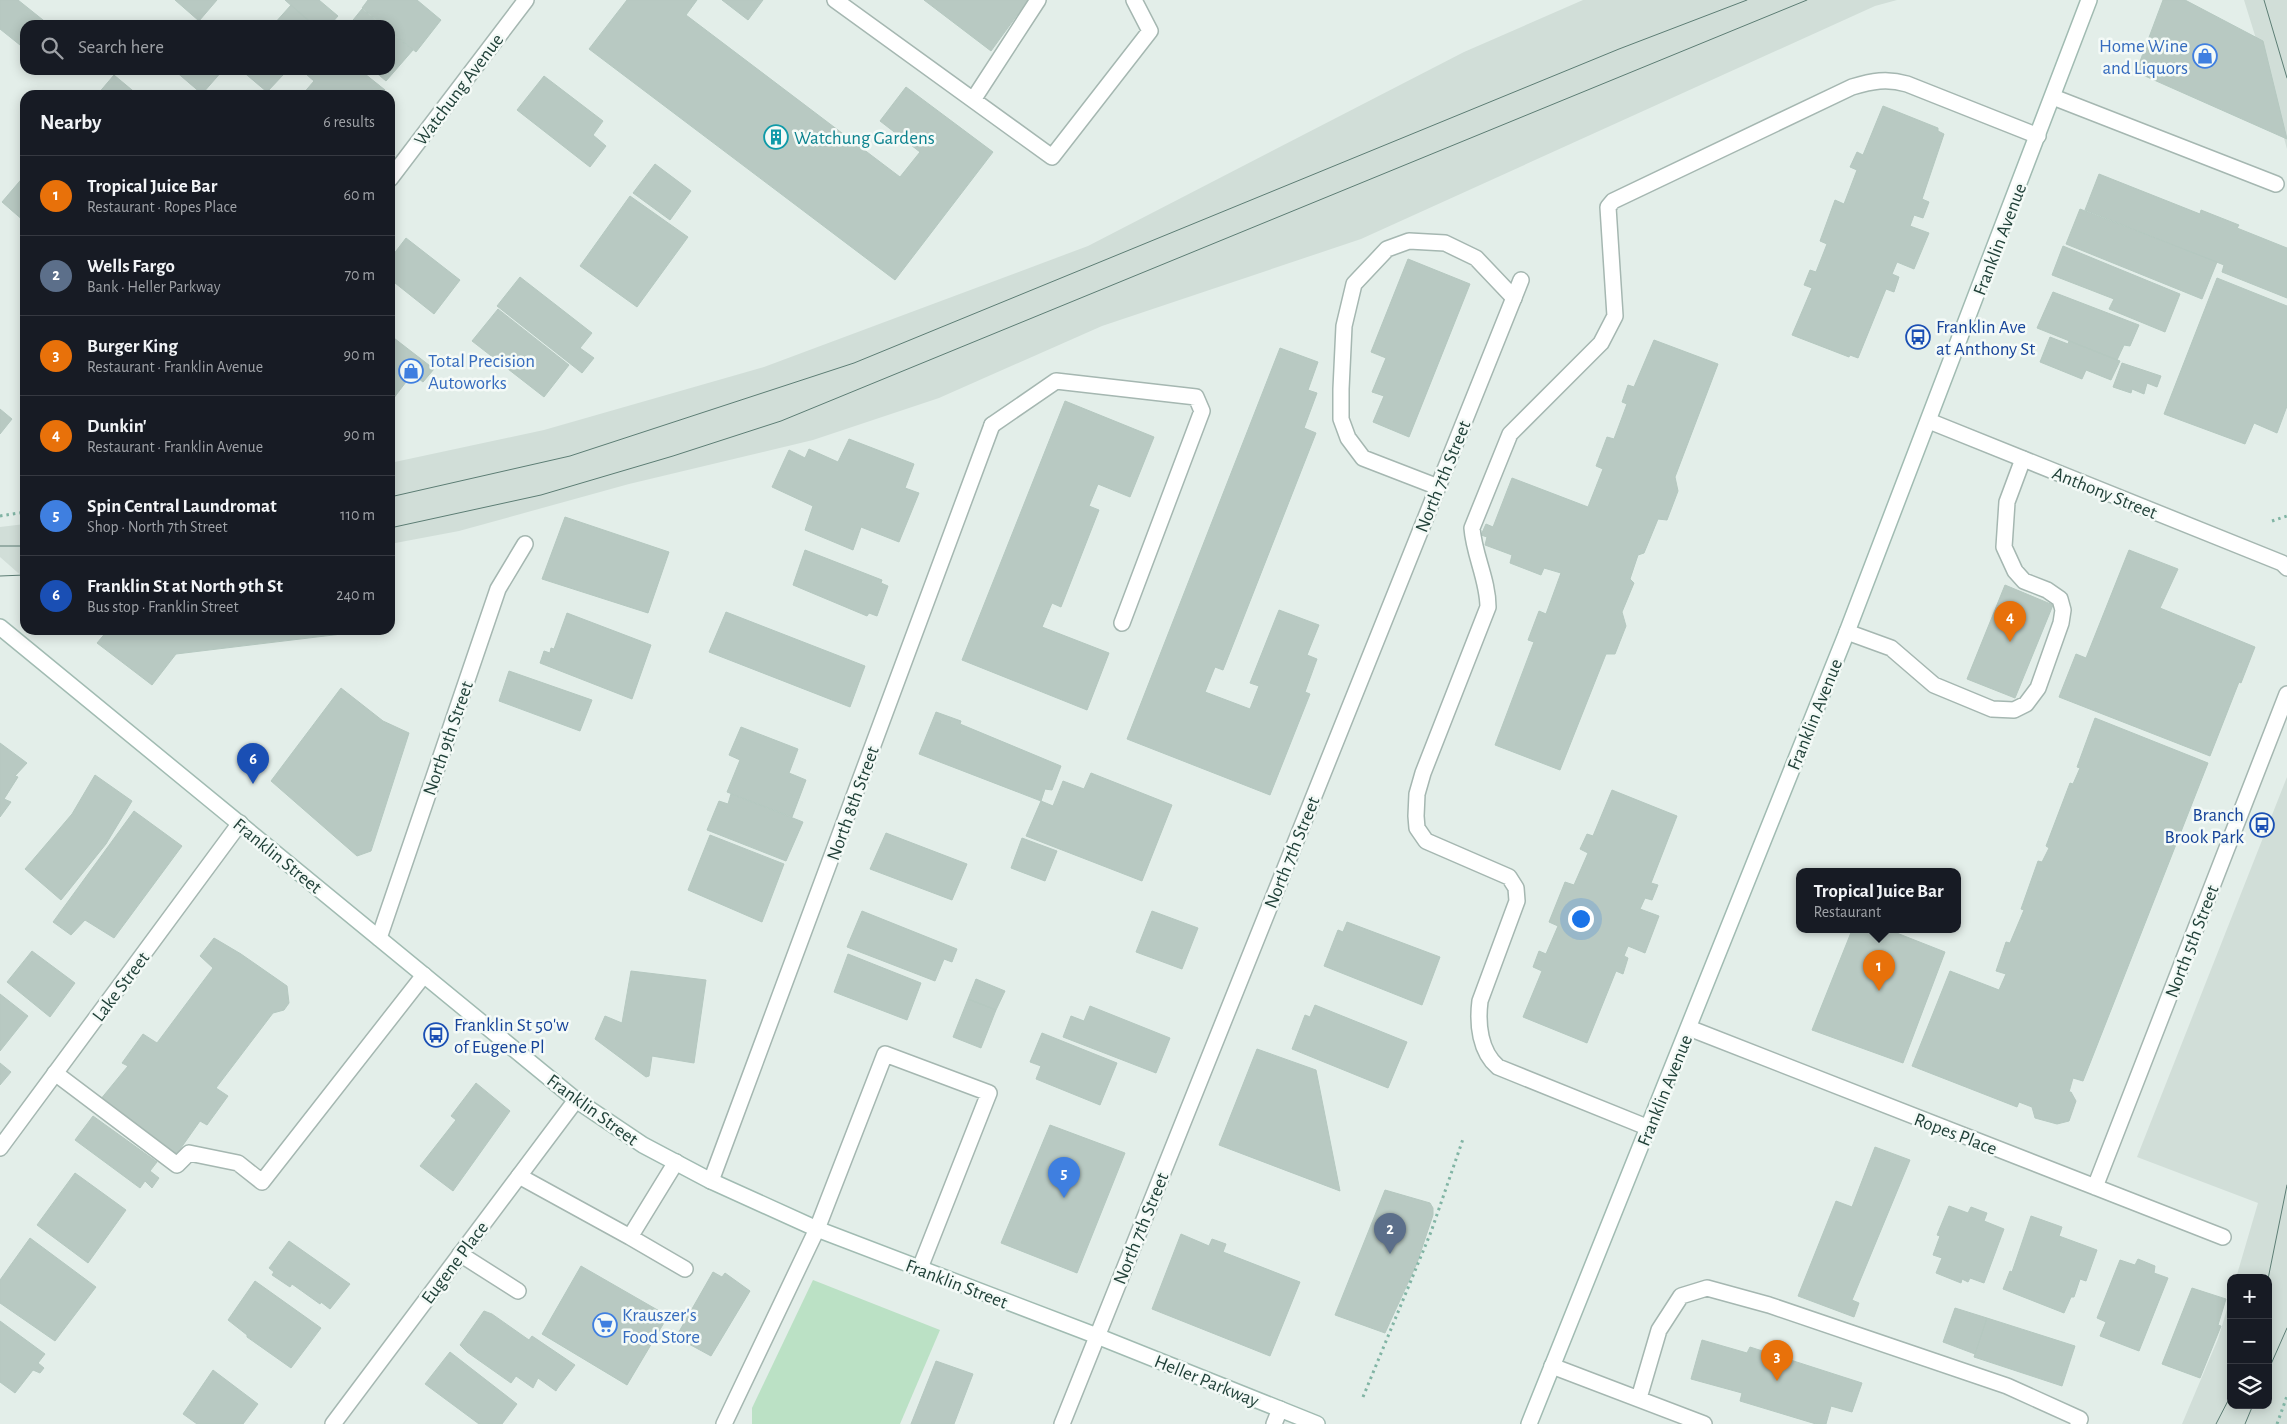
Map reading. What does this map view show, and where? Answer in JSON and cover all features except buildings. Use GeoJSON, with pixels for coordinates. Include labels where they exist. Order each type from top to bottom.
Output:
{"type":"FeatureCollection","features":[{"type":"Feature","properties":{"kind":"street","name":"Watchung Avenue"},"geometry":{"type":"LineString","coordinates":[[395,171],[526,0]]}},
{"type":"Feature","properties":{"kind":"street"},"geometry":{"type":"LineString","coordinates":[[835,0],[1052,157],[1150,31],[1134,0]]}},
{"type":"Feature","properties":{"kind":"street"},"geometry":{"type":"LineString","coordinates":[[973,100],[1038,0]]}},
{"type":"Feature","properties":{"kind":"street","name":"Franklin Avenue"},"geometry":{"type":"LineString","coordinates":[[1529,1424],[1847,632],[2090,0]]}},
{"type":"Feature","properties":{"kind":"street"},"geometry":{"type":"LineString","coordinates":[[1649,1128],[1498,1067],[1489,1059],[1480,1030],[1478,1013],[1480,1001],[1517,901],[1516,888],[1509,877],[1426,841],[1417,828],[1417,794],[1423,773],[1488,607],[1488,595],[1472,540],[1472,528],[1510,434],[1601,343],[1610,328],[1615,316],[1608,207],[1613,201],[1852,87],[1876,80],[1894,80],[1907,84],[2038,136]]}},
{"type":"Feature","properties":{"kind":"street"},"geometry":{"type":"LineString","coordinates":[[2053,97],[2276,184]]}},
{"type":"Feature","properties":{"kind":"street"},"geometry":{"type":"LineString","coordinates":[[1438,487],[1364,458],[1348,438],[1341,419],[1341,389],[1344,326],[1354,284],[1387,249],[1409,241],[1445,243],[1476,258],[1514,298]]}},
{"type":"Feature","properties":{"kind":"street","name":"North 7th Street"},"geometry":{"type":"LineString","coordinates":[[1062,1424],[1521,280]]}},
{"type":"Feature","properties":{"kind":"street","name":"North 8th Street"},"geometry":{"type":"LineString","coordinates":[[711,1181],[992,425],[1056,381],[1196,397],[1202,411],[1122,623]]}},
{"type":"Feature","properties":{"kind":"street","name":"Anthony Street"},"geometry":{"type":"LineString","coordinates":[[1929,421],[2284,566]]}},
{"type":"Feature","properties":{"kind":"street"},"geometry":{"type":"LineString","coordinates":[[1847,632],[1891,648],[1934,685],[1943,689],[1992,708],[2014,710],[2026,704],[2038,688],[2061,623],[2063,610],[2060,599],[2047,590],[2024,581],[2016,571],[2004,547],[2008,502],[2024,460]]}},
{"type":"Feature","properties":{"kind":"street","name":"North 9th Street"},"geometry":{"type":"LineString","coordinates":[[379,938],[498,589],[526,544]]}},
{"type":"Feature","properties":{"kind":"street","name":"Franklin Street"},"geometry":{"type":"LineString","coordinates":[[0,626],[576,1100],[643,1145],[711,1181],[817,1230],[1097,1336]]}},
{"type":"Feature","properties":{"kind":"street","name":"North 5th Street"},"geometry":{"type":"LineString","coordinates":[[2095,1187],[2287,694]]}},
{"type":"Feature","properties":{"kind":"street","name":"Lake Street"},"geometry":{"type":"LineString","coordinates":[[0,1148],[240,824]]}},
{"type":"Feature","properties":{"kind":"street"},"geometry":{"type":"LineString","coordinates":[[55,1073],[177,1165],[189,1153],[238,1163],[262,1182],[424,975]]}},
{"type":"Feature","properties":{"kind":"street","name":"Ropes Place"},"geometry":{"type":"LineString","coordinates":[[1689,1028],[2223,1238]]}},
{"type":"Feature","properties":{"kind":"street"},"geometry":{"type":"LineString","coordinates":[[724,1424],[817,1230],[885,1054],[989,1093],[920,1268]]}},
{"type":"Feature","properties":{"kind":"street","name":"Eugene Place"},"geometry":{"type":"LineString","coordinates":[[333,1424],[576,1100]]}},
{"type":"Feature","properties":{"kind":"street"},"geometry":{"type":"LineString","coordinates":[[630,1238],[676,1162]]}},
{"type":"Feature","properties":{"kind":"street"},"geometry":{"type":"LineString","coordinates":[[519,1176],[685,1269]]}},
{"type":"Feature","properties":{"kind":"street"},"geometry":{"type":"LineString","coordinates":[[460,1254],[518,1291]]}},
{"type":"Feature","properties":{"kind":"street"},"geometry":{"type":"LineString","coordinates":[[1639,1398],[1659,1330],[1682,1296],[1707,1288],[1769,1306],[2006,1386],[2079,1422]]}},
{"type":"Feature","properties":{"kind":"street","name":"Heller Parkway"},"geometry":{"type":"LineString","coordinates":[[1097,1336],[1317,1424]]}},
{"type":"Feature","properties":{"kind":"street"},"geometry":{"type":"LineString","coordinates":[[1552,1366],[1704,1424]]}},
{"type":"Feature","properties":{"kind":"street"},"geometry":{"type":"LineString","coordinates":[[1274,1424],[1280,1409]]}},
{"type":"Feature","properties":{"kind":"path"},"geometry":{"type":"LineString","coordinates":[[0,516],[20,513]]}},
{"type":"Feature","properties":{"kind":"path"},"geometry":{"type":"LineString","coordinates":[[2272,521],[2287,516]]}},
{"type":"Feature","properties":{"kind":"path"},"geometry":{"type":"LineString","coordinates":[[1362,1397],[1424,1250],[1463,1139]]}},
{"type":"Feature","properties":{"kind":"path"},"geometry":{"type":"LineString","coordinates":[[2277,1424],[2287,1396]]}},
{"type":"Feature","properties":{"kind":"shaded area"},"geometry":{"type":"Polygon","coordinates":[[[1583,0],[1897,0],[1875,6],[1361,239],[1102,326],[939,398],[813,440],[629,484],[459,531],[395,543],[395,462],[544,430],[764,367],[1088,246],[1464,52],[1583,0]]]}},
{"type":"Feature","properties":{"kind":"shaded area"},"geometry":{"type":"Polygon","coordinates":[[[2244,0],[2287,0],[2287,149],[2262,58],[2244,0]]]}},
{"type":"Feature","properties":{"kind":"shaded area"},"geometry":{"type":"Polygon","coordinates":[[[20,525],[20,575],[0,557],[0,527],[20,525]]]}},
{"type":"Feature","properties":{"kind":"shaded area"},"geometry":{"type":"Polygon","coordinates":[[[2287,777],[2287,1424],[2182,1424],[2218,1339],[2227,1309],[2227,1409],[2272,1409],[2272,1274],[2237,1274],[2258,1203],[2137,1157],[2287,777]]]}},
{"type":"Feature","properties":{"kind":"green space"},"geometry":{"type":"Polygon","coordinates":[[[813,1280],[940,1330],[900,1424],[752,1424],[752,1408],[813,1280]]]}},
{"type":"Feature","properties":{"kind":"tram line"},"geometry":{"type":"LineString","coordinates":[[395,496],[570,456],[854,363],[1619,49],[1747,0]]}},
{"type":"Feature","properties":{"kind":"tram line"},"geometry":{"type":"LineString","coordinates":[[395,527],[541,495],[673,456],[781,421],[1807,0]]}},
{"type":"Feature","properties":{"kind":"tram line"},"geometry":{"type":"LineString","coordinates":[[2264,0],[2287,78]]}},
{"type":"Feature","properties":{"kind":"tram line"},"geometry":{"type":"LineString","coordinates":[[0,546],[20,546]]}},
{"type":"Feature","properties":{"kind":"tram line"},"geometry":{"type":"LineString","coordinates":[[0,576],[20,575]]}},
{"type":"Feature","properties":{"kind":"tram line"},"geometry":{"type":"LineString","coordinates":[[2269,1274],[2287,1185]]}},
{"type":"Feature","properties":{"kind":"tram line"},"geometry":{"type":"LineString","coordinates":[[2271,1364],[2287,1328]]}},
{"type":"Feature","properties":{"kind":"tram line"},"geometry":{"type":"LineString","coordinates":[[2216,1424],[2227,1403]]}},
{"type":"Feature","properties":{"kind":"tram line"},"geometry":{"type":"LineString","coordinates":[[2245,1424],[2251,1409]]}},
{"type":"Feature","properties":{"kind":"place","name":"Home Wine and Liquors"},"geometry":{"type":"Point","coordinates":[2205,56]}},
{"type":"Feature","properties":{"kind":"place","name":"Watchung Gardens"},"geometry":{"type":"Point","coordinates":[776,137]}},
{"type":"Feature","properties":{"kind":"place","name":"Franklin Ave at Anthony St"},"geometry":{"type":"Point","coordinates":[1918,337]}},
{"type":"Feature","properties":{"kind":"place","name":"Total Precision Autoworks"},"geometry":{"type":"Point","coordinates":[411,371]}},
{"type":"Feature","properties":{"kind":"place","name":"Dunkin'"},"geometry":{"type":"Point","coordinates":[2010,642]}},
{"type":"Feature","properties":{"kind":"place","name":"Franklin St at North 9th St"},"geometry":{"type":"Point","coordinates":[253,784]}},
{"type":"Feature","properties":{"kind":"place","name":"Branch Brook Park"},"geometry":{"type":"Point","coordinates":[2262,825]}},
{"type":"Feature","properties":{"kind":"place","name":"Tropical Juice Bar"},"geometry":{"type":"Point","coordinates":[1879,991]}},
{"type":"Feature","properties":{"kind":"place","name":"Franklin St 50'w of Eugene Pl"},"geometry":{"type":"Point","coordinates":[436,1035]}},
{"type":"Feature","properties":{"kind":"place","name":"Spin Central Laundromat"},"geometry":{"type":"Point","coordinates":[1064,1198]}},
{"type":"Feature","properties":{"kind":"place","name":"Wells Fargo"},"geometry":{"type":"Point","coordinates":[1390,1254]}},
{"type":"Feature","properties":{"kind":"place","name":"Krauszer's Food Store"},"geometry":{"type":"Point","coordinates":[605,1325]}},
{"type":"Feature","properties":{"kind":"place","name":"Burger King"},"geometry":{"type":"Point","coordinates":[1777,1381]}}]}
